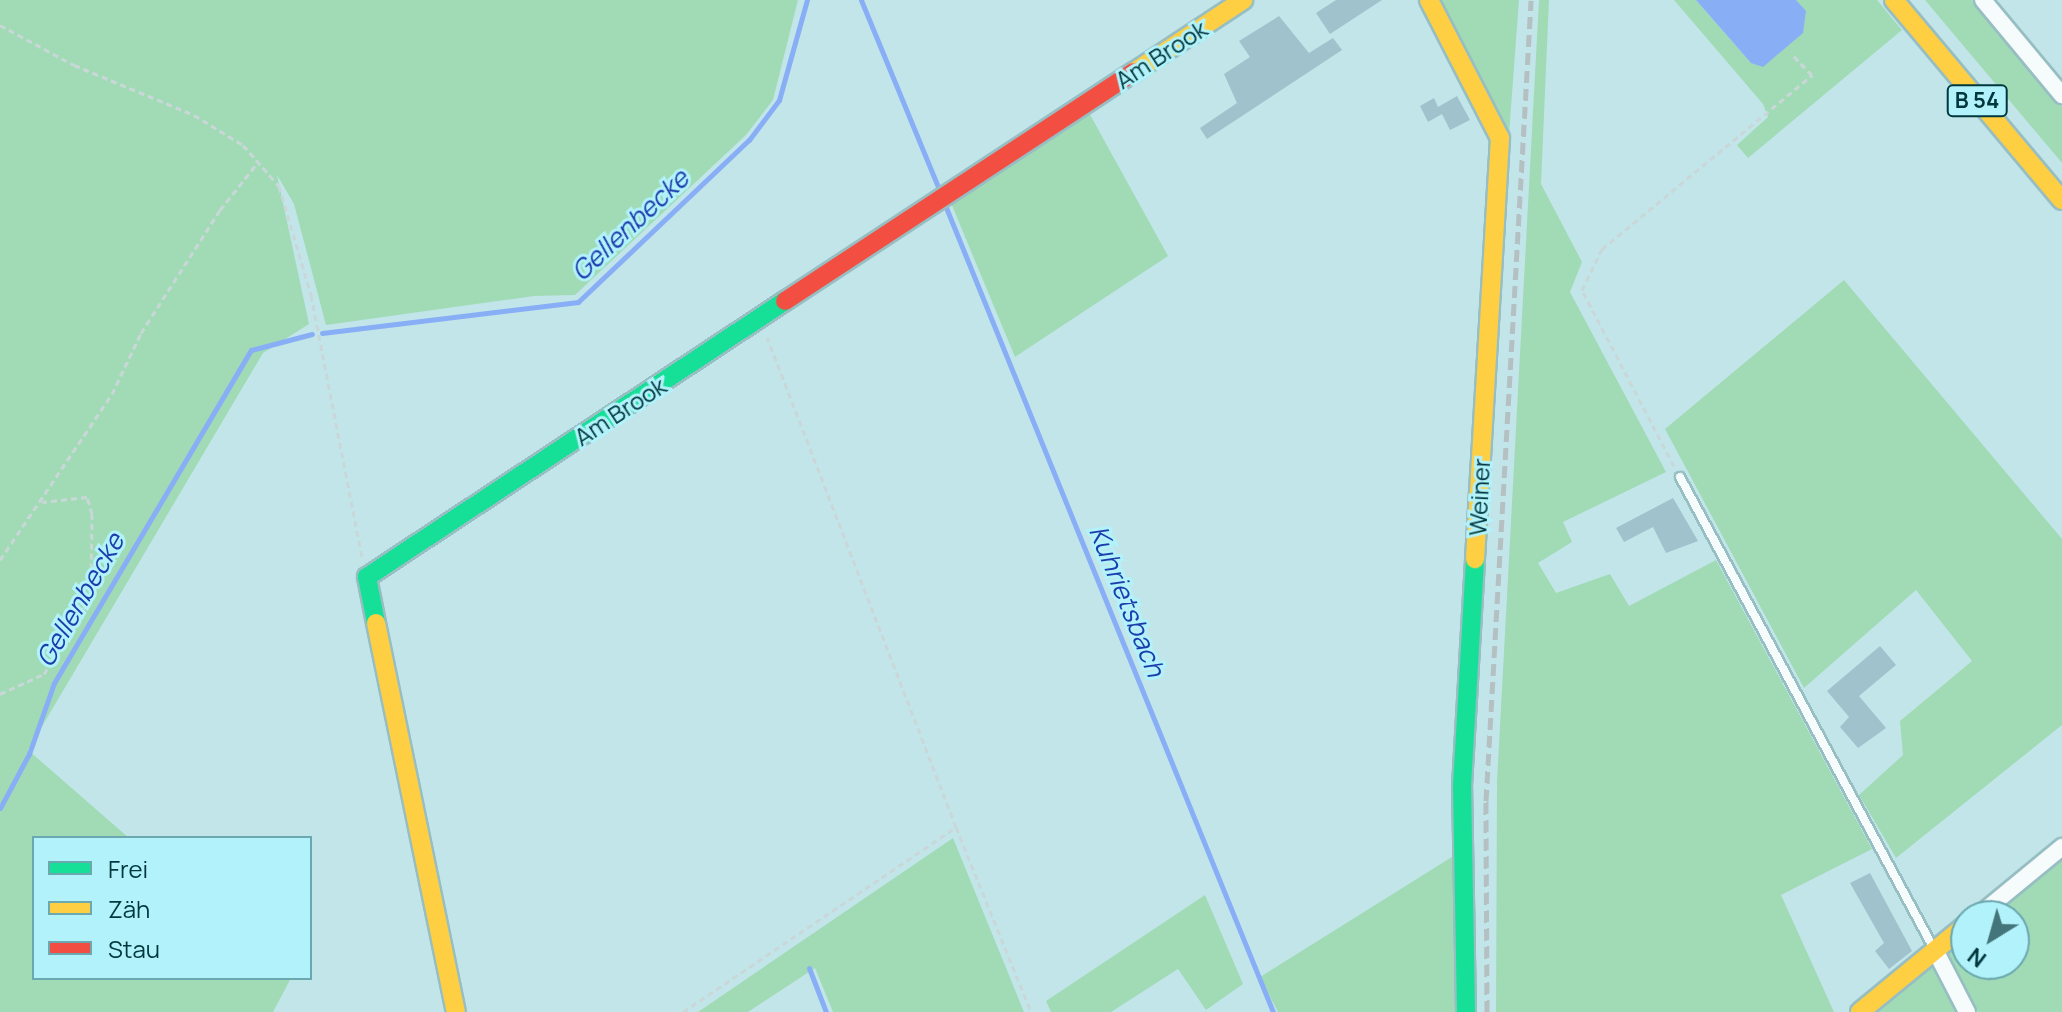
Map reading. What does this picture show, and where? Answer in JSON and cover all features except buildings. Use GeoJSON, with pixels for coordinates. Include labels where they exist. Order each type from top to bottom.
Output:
{"type":"FeatureCollection","features":[{"type":"Feature","properties":{"kind":"main road","name":"Am Brook"},"geometry":{"type":"LineString","coordinates":[[367,577],[1243,0]]}},
{"type":"Feature","properties":{"kind":"main road","name":"Weiner"},"geometry":{"type":"LineString","coordinates":[[1429,0],[1500,138],[1462,786],[1466,1012]]}},
{"type":"Feature","properties":{"kind":"main road","name":"B 54"},"geometry":{"type":"LineString","coordinates":[[1894,0],[2062,200]]}},
{"type":"Feature","properties":{"kind":"main road"},"geometry":{"type":"LineString","coordinates":[[367,577],[456,1012]]}},
{"type":"Feature","properties":{"kind":"main road"},"geometry":{"type":"LineString","coordinates":[[1860,1012],[1950,938]]}},
{"type":"Feature","properties":{"kind":"street"},"geometry":{"type":"LineString","coordinates":[[1983,0],[2062,95]]}},
{"type":"Feature","properties":{"kind":"street"},"geometry":{"type":"LineString","coordinates":[[1997,900],[2062,847]]}},
{"type":"Feature","properties":{"kind":"street"},"geometry":{"type":"LineString","coordinates":[[1935,950],[1967,1012]]}},
{"type":"Feature","properties":{"kind":"lane"},"geometry":{"type":"LineString","coordinates":[[1680,477],[1935,950]]}},
{"type":"Feature","properties":{"kind":"path"},"geometry":{"type":"LineString","coordinates":[[0,25],[74,65],[194,115],[243,145],[279,186],[311,295],[367,577]]}},
{"type":"Feature","properties":{"kind":"path"},"geometry":{"type":"LineString","coordinates":[[1680,477],[1582,290],[1602,249],[1812,75],[1793,55]]}},
{"type":"Feature","properties":{"kind":"path"},"geometry":{"type":"LineString","coordinates":[[0,560],[112,394],[141,333],[232,191],[258,161]]}},
{"type":"Feature","properties":{"kind":"path"},"geometry":{"type":"LineString","coordinates":[[760,318],[956,827],[1031,1012]]}},
{"type":"Feature","properties":{"kind":"path"},"geometry":{"type":"LineString","coordinates":[[0,694],[44,674],[77,622],[91,579],[92,514],[87,497],[41,502]]}},
{"type":"Feature","properties":{"kind":"path"},"geometry":{"type":"LineString","coordinates":[[683,1012],[956,827]]}},
{"type":"Feature","properties":{"kind":"green space"},"geometry":{"type":"Polygon","coordinates":[[[0,0],[798,0],[773,100],[746,135],[575,295],[534,296],[326,325],[294,204],[277,175],[309,324],[263,353],[28,750],[127,836],[32,836],[32,980],[290,980],[273,1012],[0,1012],[0,0]]]}},
{"type":"Feature","properties":{"kind":"green space"},"geometry":{"type":"Polygon","coordinates":[[[1438,0],[1519,0],[1509,134],[1438,0]]]}},
{"type":"Feature","properties":{"kind":"green space"},"geometry":{"type":"Polygon","coordinates":[[[1539,0],[1549,0],[1541,184],[1582,262],[1570,292],[1666,472],[1563,522],[1572,542],[1538,563],[1556,593],[1610,574],[1629,606],[1716,560],[1872,849],[1781,895],[1834,1012],[1496,1012],[1497,782],[1539,0]]]}},
{"type":"Feature","properties":{"kind":"green space"},"geometry":{"type":"Polygon","coordinates":[[[1674,0],[1696,0],[1751,63],[1805,11],[1796,0],[1877,0],[1902,30],[1748,158],[1737,145],[1768,117],[1763,104],[1674,0]]]}},
{"type":"Feature","properties":{"kind":"green space"},"geometry":{"type":"Polygon","coordinates":[[[1925,0],[1972,0],[2062,107],[2062,163],[1925,0]]]}},
{"type":"Feature","properties":{"kind":"green space"},"geometry":{"type":"Polygon","coordinates":[[[1088,111],[1168,256],[1015,357],[951,203],[1088,111]]]}},
{"type":"Feature","properties":{"kind":"green space"},"geometry":{"type":"Polygon","coordinates":[[[1844,280],[2062,539],[2062,725],[1896,858],[1859,795],[1903,755],[1900,721],[1972,661],[1916,590],[1804,688],[1665,429],[1844,280]]]}},
{"type":"Feature","properties":{"kind":"green space"},"geometry":{"type":"Polygon","coordinates":[[[953,838],[1024,1012],[833,1012],[815,968],[748,1012],[698,1012],[953,838]]]}},
{"type":"Feature","properties":{"kind":"green space"},"geometry":{"type":"Polygon","coordinates":[[[1455,855],[1458,1012],[1278,1012],[1260,977],[1455,855]]]}},
{"type":"Feature","properties":{"kind":"green space"},"geometry":{"type":"Polygon","coordinates":[[[2062,857],[2062,1012],[1978,1012],[1961,980],[2030,980],[2030,900],[2010,900],[2062,857]]]}},
{"type":"Feature","properties":{"kind":"green space"},"geometry":{"type":"Polygon","coordinates":[[[1205,895],[1243,984],[1206,1010],[1178,969],[1111,1012],[1051,1012],[1046,1001],[1205,895]]]}},
{"type":"Feature","properties":{"kind":"green space"},"geometry":{"type":"Polygon","coordinates":[[[1933,962],[1960,1012],[1875,1012],[1933,962]]]}},
{"type":"Feature","properties":{"kind":"water"},"geometry":{"type":"Polygon","coordinates":[[[1696,0],[1796,0],[1806,11],[1803,33],[1763,67],[1751,63],[1696,0]]]}},
{"type":"Feature","properties":{"kind":"waterway","name":"Gellenbecke"},"geometry":{"type":"LineString","coordinates":[[322,333],[578,302],[749,140],[779,100],[807,0]]}},
{"type":"Feature","properties":{"kind":"waterway","name":"Kuhrietsbach"},"geometry":{"type":"LineString","coordinates":[[861,0],[939,189]]}},
{"type":"Feature","properties":{"kind":"waterway","name":"Kuhrietsbach"},"geometry":{"type":"LineString","coordinates":[[945,205],[1273,1012]]}},
{"type":"Feature","properties":{"kind":"waterway","name":"Gellenbecke"},"geometry":{"type":"LineString","coordinates":[[0,808],[29,754],[54,683],[251,350],[312,334]]}},
{"type":"Feature","properties":{"kind":"waterway"},"geometry":{"type":"LineString","coordinates":[[809,968],[826,1012]]}},
{"type":"Feature","properties":{"kind":"railway"},"geometry":{"type":"LineString","coordinates":[[1487,1012],[1486,801],[1531,0]]}},
{"type":"Feature","properties":{"kind":"traffic: fast"},"geometry":{"type":"LineString","coordinates":[[376,623],[367,577],[785,301]]}},
{"type":"Feature","properties":{"kind":"traffic: fast"},"geometry":{"type":"LineString","coordinates":[[1466,1012],[1462,786],[1475,559]]}},
{"type":"Feature","properties":{"kind":"traffic: slow"},"geometry":{"type":"LineString","coordinates":[[1134,72],[1243,0]]}},
{"type":"Feature","properties":{"kind":"traffic: slow"},"geometry":{"type":"LineString","coordinates":[[1429,0],[1500,138],[1475,559]]}},
{"type":"Feature","properties":{"kind":"traffic: slow"},"geometry":{"type":"LineString","coordinates":[[1894,0],[2062,200]]}},
{"type":"Feature","properties":{"kind":"traffic: slow"},"geometry":{"type":"LineString","coordinates":[[376,623],[456,1012]]}},
{"type":"Feature","properties":{"kind":"traffic: slow"},"geometry":{"type":"LineString","coordinates":[[1860,1012],[1950,938]]}},
{"type":"Feature","properties":{"kind":"traffic: jam"},"geometry":{"type":"LineString","coordinates":[[785,301],[1134,72]]}}]}
